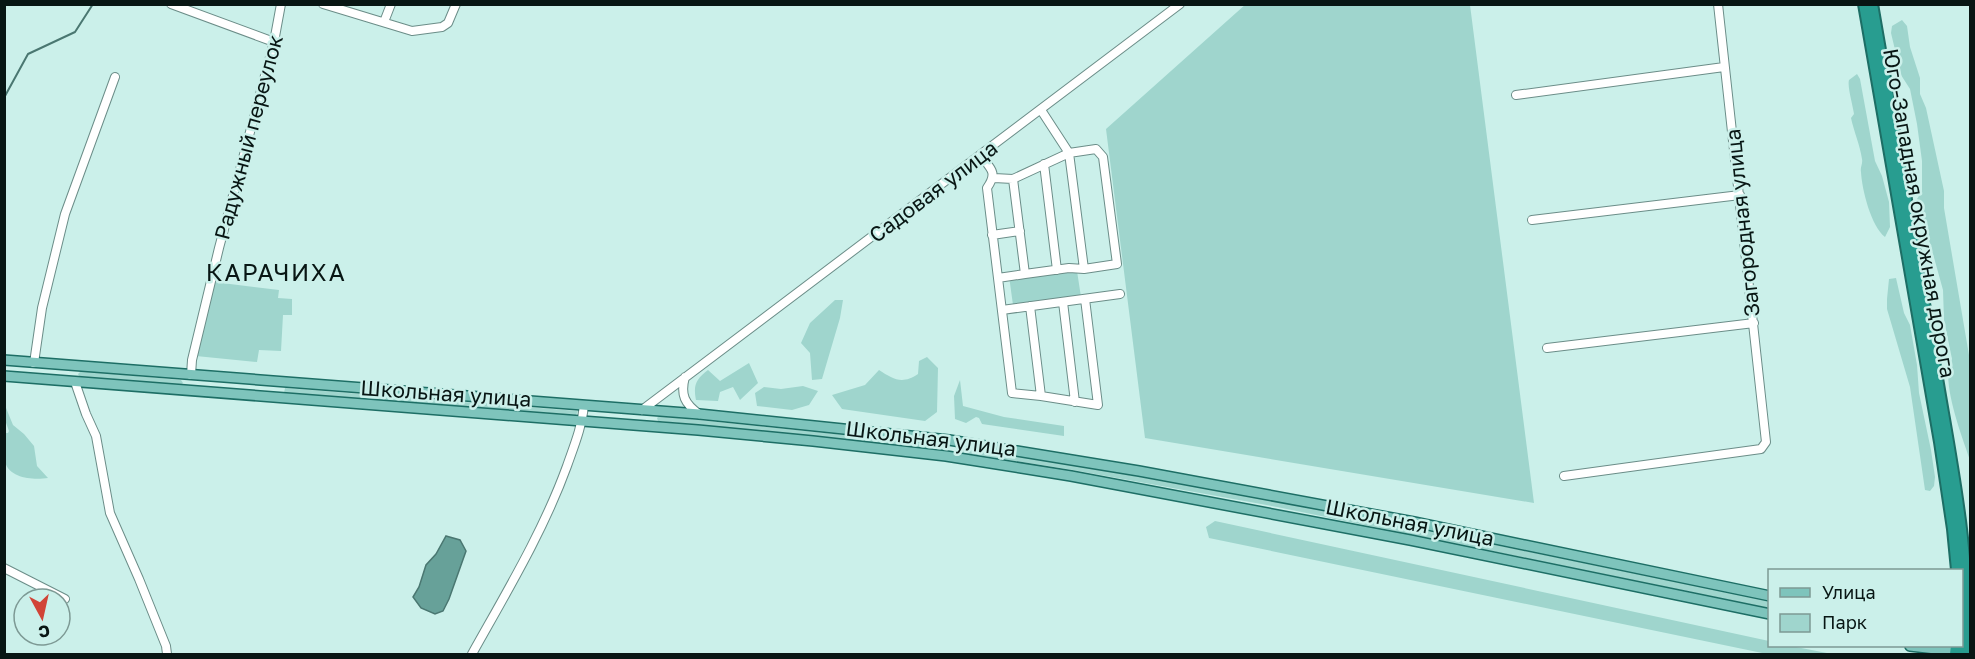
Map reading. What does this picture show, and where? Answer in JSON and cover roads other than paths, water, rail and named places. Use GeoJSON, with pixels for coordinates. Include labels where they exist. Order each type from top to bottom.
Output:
{"type":"FeatureCollection","features":[{"type":"Feature","properties":{"kind":"highway","name":"Юго-Западная окружная дорога"},"geometry":{"type":"LineString","coordinates":[[1864,4],[1942,452],[1957,569]]}},
{"type":"Feature","properties":{"kind":"highway","name":"Юго-Западная окружная дорога"},"geometry":{"type":"LineString","coordinates":[[1872,4],[1954,482],[1966,588],[1963,648]]}},
{"type":"Feature","properties":{"kind":"main road","name":"Школьная улица"},"geometry":{"type":"LineString","coordinates":[[4,360],[699,414],[949,440],[1139,471],[1414,522],[1768,596]]}},
{"type":"Feature","properties":{"kind":"main road"},"geometry":{"type":"LineString","coordinates":[[75,382],[76,366]]}},
{"type":"Feature","properties":{"kind":"main road"},"geometry":{"type":"LineString","coordinates":[[190,391],[191,375]]}},
{"type":"Feature","properties":{"kind":"main road","name":"Школьная улица"},"geometry":{"type":"LineString","coordinates":[[4,376],[582,421],[813,441],[946,456],[1071,476],[1399,538],[1768,614]]}},
{"type":"Feature","properties":{"kind":"main road"},"geometry":{"type":"LineString","coordinates":[[640,426],[642,410]]}},
{"type":"Feature","properties":{"kind":"main road"},"geometry":{"type":"LineString","coordinates":[[946,456],[949,440]]}},
{"type":"Feature","properties":{"kind":"main road"},"geometry":{"type":"LineString","coordinates":[[1938,647],[1963,648]]}},
{"type":"Feature","properties":{"kind":"street"},"geometry":{"type":"LineString","coordinates":[[171,4],[274,42]]}},
{"type":"Feature","properties":{"kind":"street","name":"Радужный переулок"},"geometry":{"type":"LineString","coordinates":[[191,375],[192,360],[219,248],[274,42],[281,4]]}},
{"type":"Feature","properties":{"kind":"street"},"geometry":{"type":"LineString","coordinates":[[323,4],[411,31],[442,27],[448,23],[456,4]]}},
{"type":"Feature","properties":{"kind":"street"},"geometry":{"type":"LineString","coordinates":[[384,22],[391,4]]}},
{"type":"Feature","properties":{"kind":"street","name":"Садовая улица"},"geometry":{"type":"LineString","coordinates":[[642,410],[1180,4]]}},
{"type":"Feature","properties":{"kind":"street","name":"Загородная улица"},"geometry":{"type":"LineString","coordinates":[[1564,476],[1761,449],[1766,442],[1718,4]]}},
{"type":"Feature","properties":{"kind":"street"},"geometry":{"type":"LineString","coordinates":[[1516,95],[1724,68]]}},
{"type":"Feature","properties":{"kind":"street"},"geometry":{"type":"LineString","coordinates":[[34,363],[42,308],[65,214],[115,77]]}},
{"type":"Feature","properties":{"kind":"street"},"geometry":{"type":"LineString","coordinates":[[1041,110],[1069,153],[1084,269]]}},
{"type":"Feature","properties":{"kind":"street"},"geometry":{"type":"LineString","coordinates":[[994,178],[1013,179],[1069,153],[1096,149],[1103,157],[1117,264],[998,278]]}},
{"type":"Feature","properties":{"kind":"street"},"geometry":{"type":"LineString","coordinates":[[980,155],[993,172],[994,178],[987,188],[1012,393],[1098,405],[1086,299]]}},
{"type":"Feature","properties":{"kind":"street"},"geometry":{"type":"LineString","coordinates":[[1044,164],[1057,270]]}},
{"type":"Feature","properties":{"kind":"street"},"geometry":{"type":"LineString","coordinates":[[1013,179],[1025,274]]}},
{"type":"Feature","properties":{"kind":"street"},"geometry":{"type":"LineString","coordinates":[[1532,220],[1740,195]]}},
{"type":"Feature","properties":{"kind":"street"},"geometry":{"type":"LineString","coordinates":[[992,235],[1020,231]]}},
{"type":"Feature","properties":{"kind":"street"},"geometry":{"type":"LineString","coordinates":[[1002,310],[1120,294]]}},
{"type":"Feature","properties":{"kind":"street"},"geometry":{"type":"LineString","coordinates":[[1063,302],[1075,402]]}},
{"type":"Feature","properties":{"kind":"street"},"geometry":{"type":"LineString","coordinates":[[1030,306],[1041,396]]}},
{"type":"Feature","properties":{"kind":"street"},"geometry":{"type":"LineString","coordinates":[[1547,348],[1754,323]]}},
{"type":"Feature","properties":{"kind":"street"},"geometry":{"type":"LineString","coordinates":[[686,377],[682,387],[684,399],[699,414]]}},
{"type":"Feature","properties":{"kind":"street"},"geometry":{"type":"LineString","coordinates":[[75,382],[96,436],[110,513],[139,579],[166,646],[167,654]]}},
{"type":"Feature","properties":{"kind":"street"},"geometry":{"type":"LineString","coordinates":[[472,654],[523,563],[555,499],[577,439],[584,405]]}},
{"type":"Feature","properties":{"kind":"street"},"geometry":{"type":"LineString","coordinates":[[4,568],[41,587]]}},
{"type":"Feature","properties":{"kind":"waterway"},"geometry":{"type":"LineString","coordinates":[[4,101],[28,54],[75,32],[93,4]]}},
{"type":"Feature","properties":{"kind":"district","name":"КАРАЧИХА"},"geometry":{"type":"Point","coordinates":[276,271]}}]}
